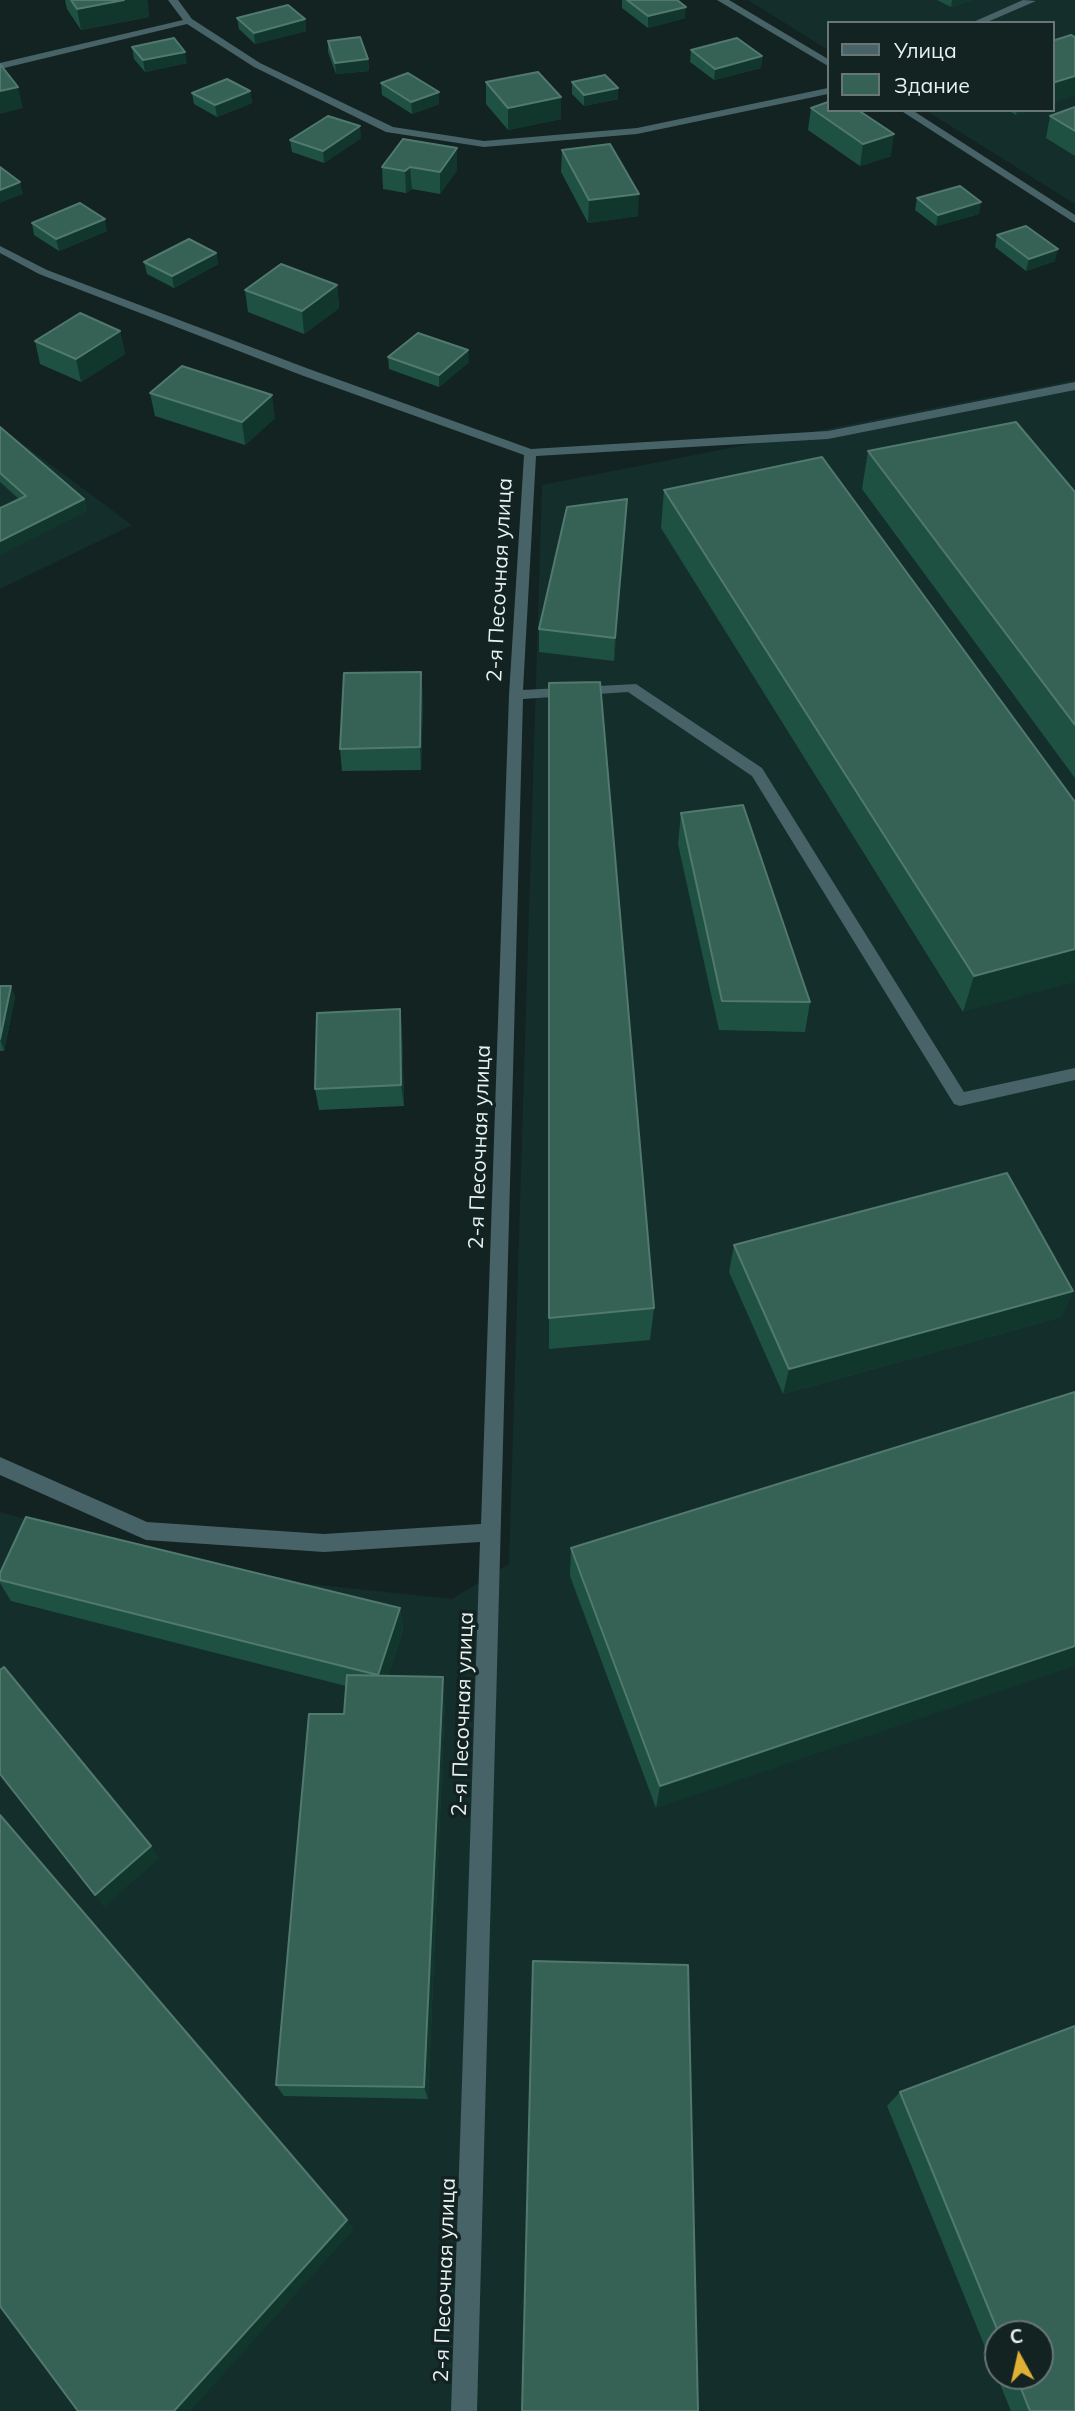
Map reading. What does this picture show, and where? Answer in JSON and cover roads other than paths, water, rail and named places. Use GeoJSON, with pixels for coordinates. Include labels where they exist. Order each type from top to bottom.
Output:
{"type":"FeatureCollection","features":[{"type":"Feature","properties":{"kind":"street"},"geometry":{"type":"LineString","coordinates":[[173,0],[189,21],[257,65],[390,130],[484,144],[637,131],[827,91]]}},
{"type":"Feature","properties":{"kind":"street"},"geometry":{"type":"LineString","coordinates":[[722,0],[827,62]]}},
{"type":"Feature","properties":{"kind":"street"},"geometry":{"type":"LineString","coordinates":[[981,21],[1031,0]]}},
{"type":"Feature","properties":{"kind":"street"},"geometry":{"type":"LineString","coordinates":[[0,66],[189,21]]}},
{"type":"Feature","properties":{"kind":"street"},"geometry":{"type":"LineString","coordinates":[[908,112],[1075,220]]}},
{"type":"Feature","properties":{"kind":"street","name":"2-я Песочная улица"},"geometry":{"type":"LineString","coordinates":[[0,249],[55,276],[305,372],[530,453],[516,695],[464,2411]]}},
{"type":"Feature","properties":{"kind":"street"},"geometry":{"type":"LineString","coordinates":[[530,453],[828,435],[1075,386]]}},
{"type":"Feature","properties":{"kind":"street"},"geometry":{"type":"LineString","coordinates":[[516,695],[631,687],[757,772],[960,1099],[1075,1074]]}},
{"type":"Feature","properties":{"kind":"street"},"geometry":{"type":"LineString","coordinates":[[0,1465],[146,1531],[324,1543],[491,1532]]}}]}
